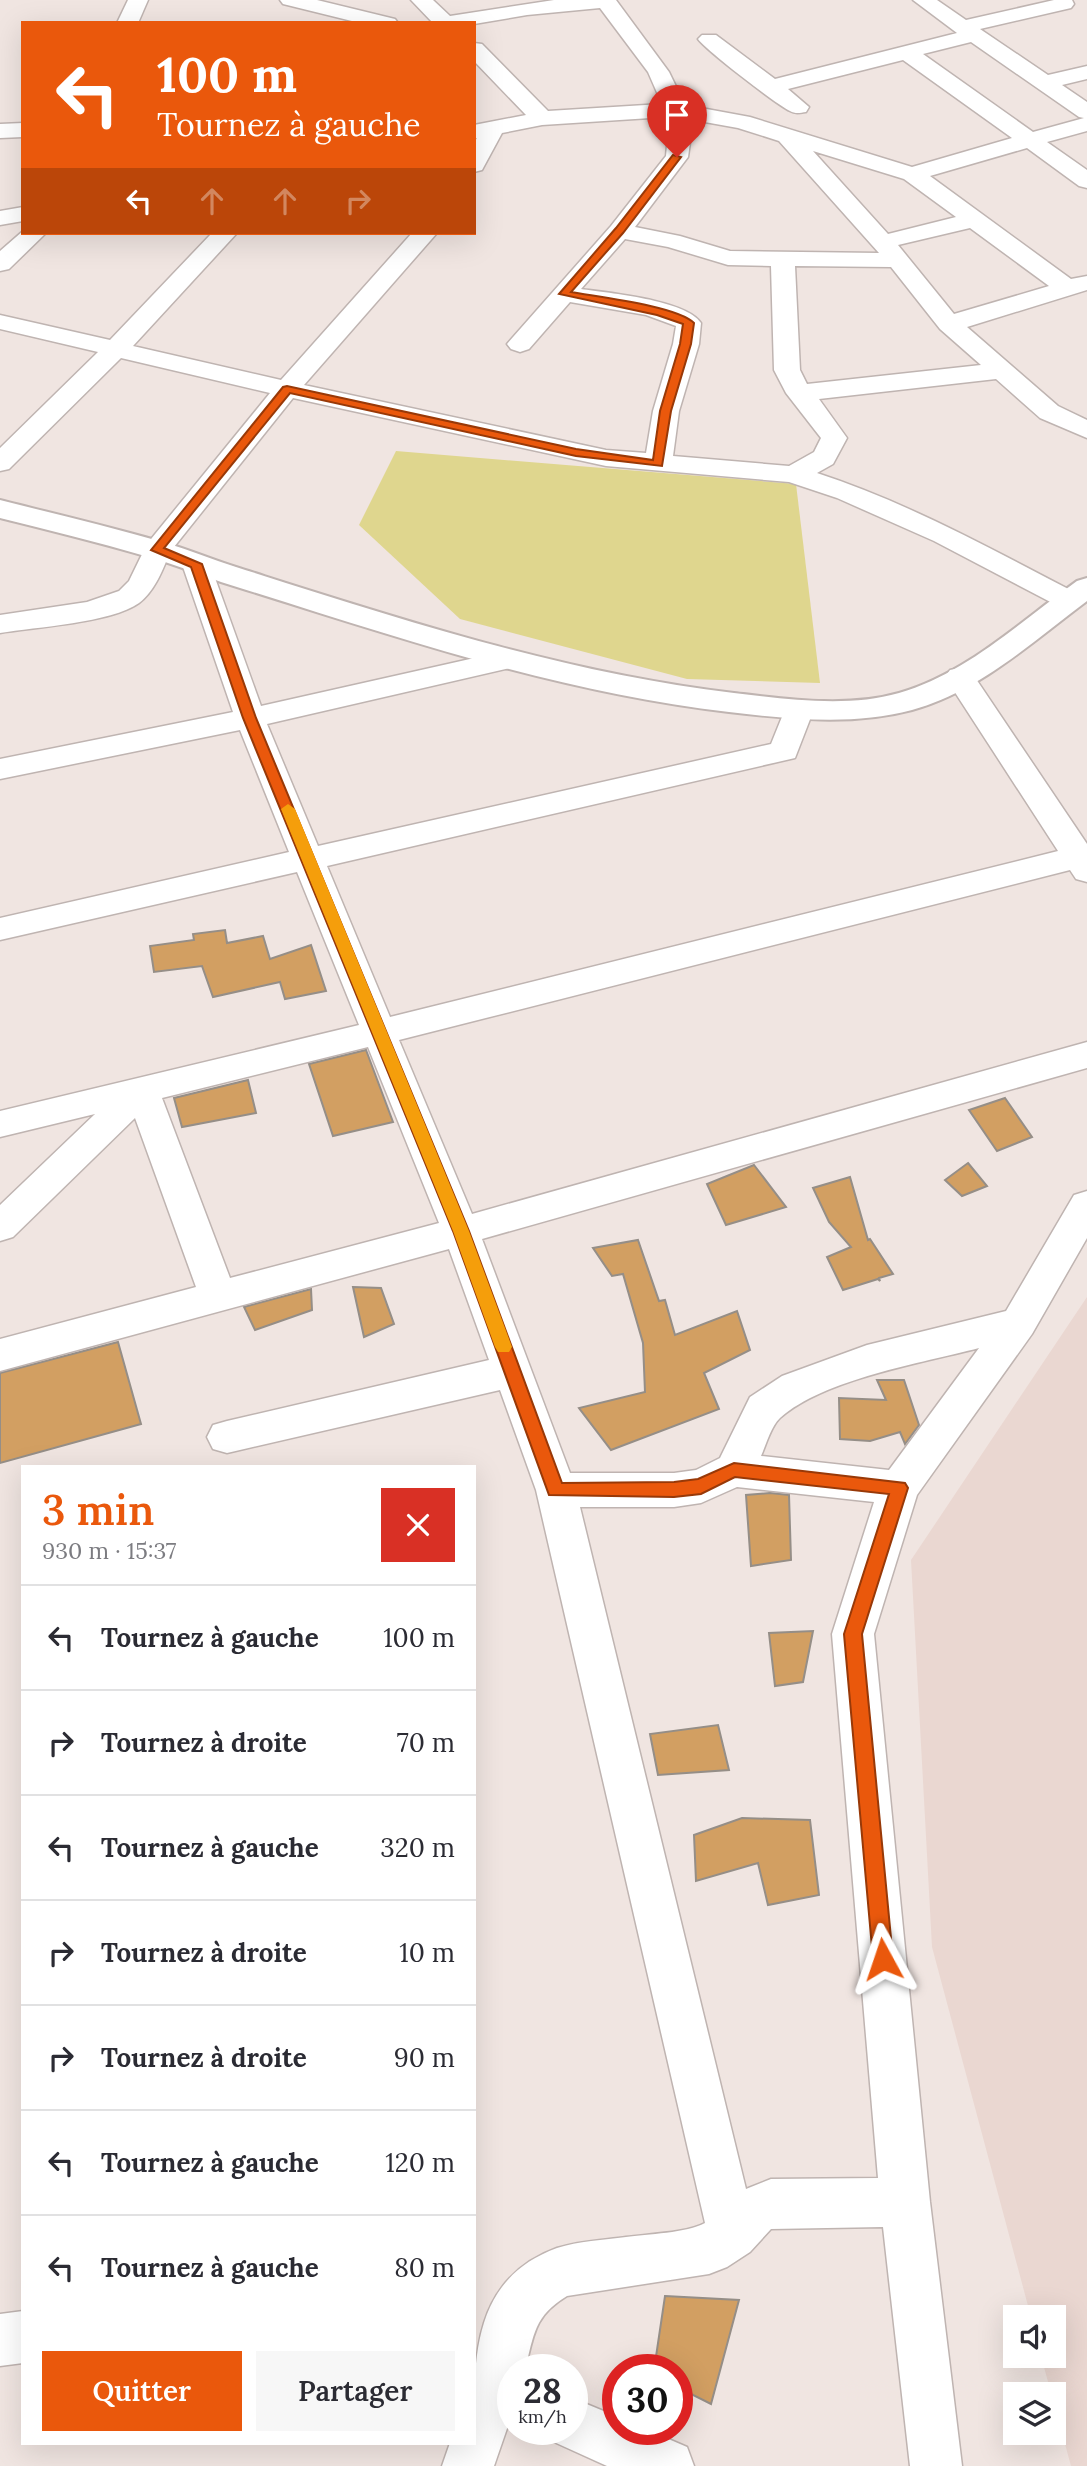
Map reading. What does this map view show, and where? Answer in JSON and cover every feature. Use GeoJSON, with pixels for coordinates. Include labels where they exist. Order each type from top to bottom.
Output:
{"type":"FeatureCollection","features":[{"type":"Feature","properties":{"kind":"street"},"geometry":{"type":"LineString","coordinates":[[128,21],[138,0]]}},
{"type":"Feature","properties":{"kind":"street"},"geometry":{"type":"LineString","coordinates":[[290,0],[379,21]]}},
{"type":"Feature","properties":{"kind":"street"},"geometry":{"type":"LineString","coordinates":[[421,0],[443,21]]}},
{"type":"Feature","properties":{"kind":"street"},"geometry":{"type":"LineString","coordinates":[[923,0],[1087,112]]}},
{"type":"Feature","properties":{"kind":"street"},"geometry":{"type":"LineString","coordinates":[[457,21],[527,9],[605,1],[648,54],[675,110],[681,142],[677,157],[620,230],[520,344]]}},
{"type":"Feature","properties":{"kind":"street"},"geometry":{"type":"LineString","coordinates":[[771,87],[906,52],[1064,4]]}},
{"type":"Feature","properties":{"kind":"street"},"geometry":{"type":"LineString","coordinates":[[709,39],[798,107],[742,122]]}},
{"type":"Feature","properties":{"kind":"street"},"geometry":{"type":"LineString","coordinates":[[906,52],[1087,181]]}},
{"type":"Feature","properties":{"kind":"street"},"geometry":{"type":"LineString","coordinates":[[479,58],[542,118]]}},
{"type":"Feature","properties":{"kind":"street"},"geometry":{"type":"LineString","coordinates":[[1044,83],[1087,72]]}},
{"type":"Feature","properties":{"kind":"street"},"geometry":{"type":"LineString","coordinates":[[476,157],[483,130],[542,118],[675,110],[742,122],[912,174],[974,220],[1077,285]]}},
{"type":"Feature","properties":{"kind":"street"},"geometry":{"type":"LineString","coordinates":[[912,174],[1087,124]]}},
{"type":"Feature","properties":{"kind":"street"},"geometry":{"type":"LineString","coordinates":[[0,131],[21,130]]}},
{"type":"Feature","properties":{"kind":"street"},"geometry":{"type":"LineString","coordinates":[[788,136],[890,251],[949,324],[1049,412],[1087,430]]}},
{"type":"Feature","properties":{"kind":"street"},"geometry":{"type":"LineString","coordinates":[[0,218],[21,214]]}},
{"type":"Feature","properties":{"kind":"street"},"geometry":{"type":"LineString","coordinates":[[620,230],[672,241],[728,258],[783,259],[890,251],[974,220]]}},
{"type":"Feature","properties":{"kind":"street"},"geometry":{"type":"LineString","coordinates":[[0,264],[32,235]]}},
{"type":"Feature","properties":{"kind":"street"},"geometry":{"type":"LineString","coordinates":[[0,463],[116,349],[223,235]]}},
{"type":"Feature","properties":{"kind":"street"},"geometry":{"type":"LineString","coordinates":[[0,624],[103,606],[128,598],[144,581],[157,550],[287,389],[423,235]]}},
{"type":"Feature","properties":{"kind":"street"},"geometry":{"type":"LineString","coordinates":[[783,259],[787,370],[799,393],[828,426],[834,438],[829,453],[816,465],[792,474]]}},
{"type":"Feature","properties":{"kind":"street"},"geometry":{"type":"LineString","coordinates":[[949,324],[1077,285]]}},
{"type":"Feature","properties":{"kind":"street"},"geometry":{"type":"LineString","coordinates":[[564,294],[657,312],[682,318],[689,323],[686,344],[666,411],[658,464]]}},
{"type":"Feature","properties":{"kind":"street"},"geometry":{"type":"LineString","coordinates":[[0,321],[287,389],[576,453],[658,464],[792,474],[847,492],[1082,591]]}},
{"type":"Feature","properties":{"kind":"street"},"geometry":{"type":"LineString","coordinates":[[799,393],[1000,371]]}},
{"type":"Feature","properties":{"kind":"street"},"geometry":{"type":"LineString","coordinates":[[0,509],[157,550],[510,659],[615,683],[718,702],[799,709],[843,709],[903,702],[946,686],[1082,591]]}},
{"type":"Feature","properties":{"kind":"street"},"geometry":{"type":"LineString","coordinates":[[196,564],[250,718],[461,1231],[556,1490],[732,2234]]}},
{"type":"Feature","properties":{"kind":"street"},"geometry":{"type":"LineString","coordinates":[[0,769],[250,718],[510,659]]}},
{"type":"Feature","properties":{"kind":"street"},"geometry":{"type":"LineString","coordinates":[[0,1124],[1084,862],[960,677]]}},
{"type":"Feature","properties":{"kind":"street"},"geometry":{"type":"LineString","coordinates":[[0,929],[784,751],[799,709]]}},
{"type":"Feature","properties":{"kind":"street"},"geometry":{"type":"LineString","coordinates":[[0,1355],[461,1231],[1087,1055]]}},
{"type":"Feature","properties":{"kind":"street"},"geometry":{"type":"LineString","coordinates":[[0,1227],[142,1090]]}},
{"type":"Feature","properties":{"kind":"street"},"geometry":{"type":"LineString","coordinates":[[142,1090],[218,1297]]}},
{"type":"Feature","properties":{"kind":"street"},"geometry":{"type":"LineString","coordinates":[[936,2466],[905,2202],[853,1634],[899,1488],[1019,1323],[1087,1205]]}},
{"type":"Feature","properties":{"kind":"street"},"geometry":{"type":"LineString","coordinates":[[734,1470],[764,1408],[796,1387],[867,1361],[1019,1323]]}},
{"type":"Feature","properties":{"kind":"street"},"geometry":{"type":"LineString","coordinates":[[227,1437],[512,1371]]}},
{"type":"Feature","properties":{"kind":"street"},"geometry":{"type":"LineString","coordinates":[[556,1490],[674,1490],[701,1486],[734,1470],[899,1488]]}},
{"type":"Feature","properties":{"kind":"street"},"geometry":{"type":"LineString","coordinates":[[476,2443],[494,2390],[514,2311],[531,2289],[561,2272],[709,2249],[732,2234],[750,2213],[771,2203],[905,2202]]}},
{"type":"Feature","properties":{"kind":"street"},"geometry":{"type":"LineString","coordinates":[[0,2340],[21,2337]]}},
{"type":"Feature","properties":{"kind":"street"},"geometry":{"type":"LineString","coordinates":[[588,2431],[668,2466]]}},
{"type":"Feature","properties":{"kind":"street"},"geometry":{"type":"LineString","coordinates":[[468,2466],[475,2445]]}},
{"type":"Feature","properties":{"kind":"shaded area"},"geometry":{"type":"Polygon","coordinates":[[[396,451],[796,484],[820,683],[687,679],[460,619],[359,525],[396,451]]]}},
{"type":"Feature","properties":{"kind":"shaded area"},"geometry":{"type":"Polygon","coordinates":[[[1087,1297],[1087,2466],[1071,2466],[1065,2445],[1066,2382],[1048,2382],[1044,2368],[1066,2368],[1066,2305],[1028,2305],[932,1947],[911,1560],[1087,1297]]]}},
{"type":"Feature","properties":{"kind":"building"},"geometry":{"type":"Polygon","coordinates":[[[225,930],[227,943],[263,936],[270,959],[311,945],[326,991],[285,999],[280,982],[213,997],[202,966],[154,972],[150,946],[194,940],[193,934],[225,930]]]}},
{"type":"Feature","properties":{"kind":"building"},"geometry":{"type":"Polygon","coordinates":[[[366,1050],[393,1122],[333,1136],[309,1064],[366,1050]]]}},
{"type":"Feature","properties":{"kind":"building"},"geometry":{"type":"Polygon","coordinates":[[[248,1080],[256,1113],[182,1127],[174,1098],[248,1080]]]}},
{"type":"Feature","properties":{"kind":"building"},"geometry":{"type":"Polygon","coordinates":[[[1005,1098],[1032,1137],[997,1151],[969,1110],[1005,1098]]]}},
{"type":"Feature","properties":{"kind":"building"},"geometry":{"type":"Polygon","coordinates":[[[968,1163],[987,1186],[962,1196],[945,1180],[968,1163]]]}},
{"type":"Feature","properties":{"kind":"building"},"geometry":{"type":"Polygon","coordinates":[[[754,1165],[786,1207],[726,1225],[707,1184],[754,1165]]]}},
{"type":"Feature","properties":{"kind":"building"},"geometry":{"type":"Polygon","coordinates":[[[850,1177],[868,1240],[870,1239],[893,1274],[879,1278],[880,1281],[878,1279],[843,1290],[827,1257],[851,1247],[829,1222],[813,1188],[850,1177]]]}},
{"type":"Feature","properties":{"kind":"building"},"geometry":{"type":"Polygon","coordinates":[[[638,1240],[659,1301],[665,1300],[675,1335],[737,1311],[750,1350],[704,1373],[719,1409],[611,1450],[579,1408],[645,1392],[643,1343],[623,1274],[612,1276],[593,1248],[638,1240]]]}},
{"type":"Feature","properties":{"kind":"building"},"geometry":{"type":"Polygon","coordinates":[[[353,1287],[381,1288],[394,1324],[364,1337],[353,1287]]]}},
{"type":"Feature","properties":{"kind":"building"},"geometry":{"type":"Polygon","coordinates":[[[311,1289],[312,1310],[255,1330],[244,1307],[311,1289]]]}},
{"type":"Feature","properties":{"kind":"building"},"geometry":{"type":"Polygon","coordinates":[[[118,1342],[141,1424],[0,1463],[0,1373],[118,1342]]]}},
{"type":"Feature","properties":{"kind":"building"},"geometry":{"type":"Polygon","coordinates":[[[877,1380],[904,1380],[919,1425],[905,1444],[900,1432],[870,1441],[840,1439],[839,1398],[886,1400],[877,1380]]]}},
{"type":"Feature","properties":{"kind":"building"},"geometry":{"type":"Polygon","coordinates":[[[746,1495],[789,1495],[791,1560],[751,1566],[746,1495]]]}},
{"type":"Feature","properties":{"kind":"building"},"geometry":{"type":"Polygon","coordinates":[[[813,1631],[803,1682],[775,1686],[769,1633],[813,1631]]]}},
{"type":"Feature","properties":{"kind":"building"},"geometry":{"type":"Polygon","coordinates":[[[718,1725],[729,1770],[658,1775],[650,1734],[718,1725]]]}},
{"type":"Feature","properties":{"kind":"building"},"geometry":{"type":"Polygon","coordinates":[[[742,1818],[810,1820],[819,1895],[768,1905],[758,1863],[696,1881],[694,1835],[742,1818]]]}},
{"type":"Feature","properties":{"kind":"building"},"geometry":{"type":"Polygon","coordinates":[[[665,2296],[739,2300],[711,2404],[693,2395],[693,2354],[656,2354],[665,2296]]]}},
{"type":"Feature","properties":{"kind":"slow traffic"},"geometry":{"type":"LineString","coordinates":[[288,809],[461,1231],[503,1347]]}},
{"type":"Feature","properties":{"kind":"route"},"geometry":{"type":"LineString","coordinates":[[677,157],[620,230],[564,294],[657,312],[682,318],[689,323],[686,344],[666,411],[658,464],[576,453],[287,389],[157,550],[196,564],[250,718],[461,1231],[556,1490],[674,1490],[701,1486],[734,1470],[899,1488],[853,1634],[883,1959]]}}]}
